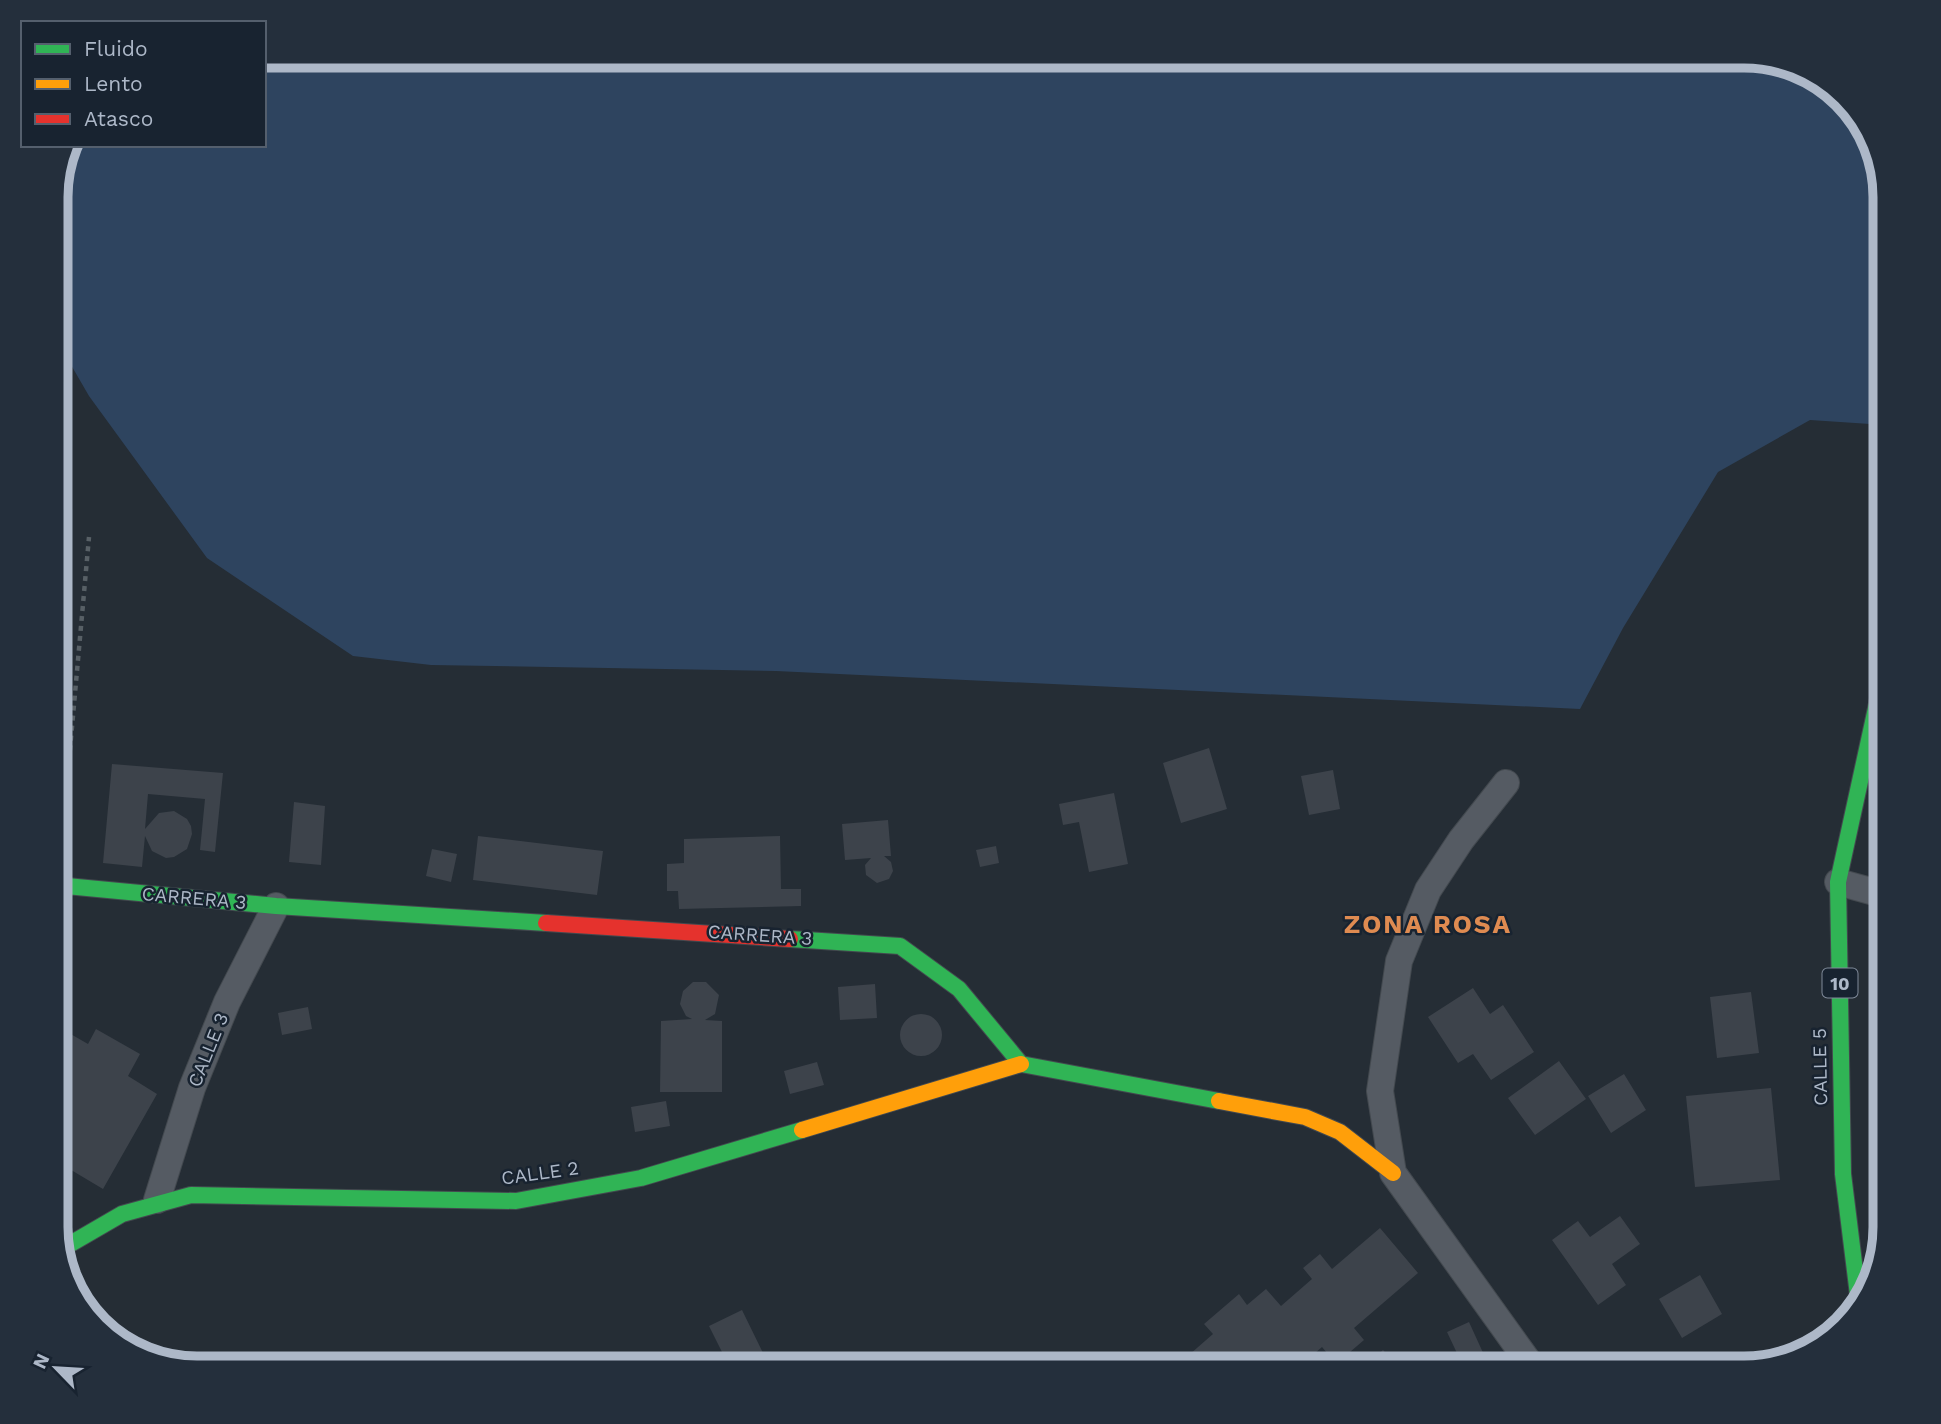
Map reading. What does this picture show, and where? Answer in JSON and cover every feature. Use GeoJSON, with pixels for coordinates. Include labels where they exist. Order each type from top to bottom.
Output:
{"type":"FeatureCollection","features":[{"type":"Feature","properties":{"kind":"street","name":"CALLE 5"},"geometry":{"type":"LineString","coordinates":[[1858,1286],[1843,1174],[1838,882],[1873,722]]}},
{"type":"Feature","properties":{"kind":"street"},"geometry":{"type":"LineString","coordinates":[[1394,1172],[1380,1091],[1399,961],[1428,890],[1461,840],[1506,783]]}},
{"type":"Feature","properties":{"kind":"street"},"geometry":{"type":"LineString","coordinates":[[1838,882],[1873,892]]}},
{"type":"Feature","properties":{"kind":"street","name":"CARRERA 3"},"geometry":{"type":"LineString","coordinates":[[69,886],[276,906],[900,946],[959,989],[1021,1064]]}},
{"type":"Feature","properties":{"kind":"street","name":"CALLE 3"},"geometry":{"type":"LineString","coordinates":[[157,1200],[192,1088],[227,1002],[276,906]]}},
{"type":"Feature","properties":{"kind":"street"},"geometry":{"type":"LineString","coordinates":[[1021,1064],[1306,1117],[1340,1132],[1394,1172],[1524,1356]]}},
{"type":"Feature","properties":{"kind":"street","name":"CALLE 2"},"geometry":{"type":"LineString","coordinates":[[70,1242],[92,1225],[157,1200],[191,1195],[516,1201],[640,1178],[1021,1064]]}},
{"type":"Feature","properties":{"kind":"path"},"geometry":{"type":"LineString","coordinates":[[69,754],[89,537]]}},
{"type":"Feature","properties":{"kind":"water"},"geometry":{"type":"Polygon","coordinates":[[[1744,68],[1785,75],[1808,85],[1829,100],[1851,125],[1866,156],[1872,180],[1873,424],[1810,420],[1718,472],[1623,628],[1580,709],[776,671],[431,665],[353,656],[207,558],[89,396],[69,361],[69,180],[78,147],[266,147],[266,69],[1744,68]]]}},
{"type":"Feature","properties":{"kind":"building"},"geometry":{"type":"Polygon","coordinates":[[[1209,748],[1227,809],[1181,823],[1163,763],[1209,748]]]}},
{"type":"Feature","properties":{"kind":"building"},"geometry":{"type":"Polygon","coordinates":[[[112,764],[223,773],[215,852],[200,850],[205,799],[148,794],[145,829],[159,813],[174,811],[187,819],[191,826],[192,834],[187,849],[174,857],[166,858],[152,851],[145,836],[142,867],[103,863],[112,764]]]}},
{"type":"Feature","properties":{"kind":"building"},"geometry":{"type":"Polygon","coordinates":[[[1333,770],[1340,809],[1309,815],[1301,776],[1333,770]]]}},
{"type":"Feature","properties":{"kind":"building"},"geometry":{"type":"Polygon","coordinates":[[[1114,793],[1128,864],[1089,872],[1079,822],[1063,825],[1059,804],[1114,793]]]}},
{"type":"Feature","properties":{"kind":"building"},"geometry":{"type":"Polygon","coordinates":[[[294,802],[325,806],[321,865],[289,862],[294,802]]]}},
{"type":"Feature","properties":{"kind":"building"},"geometry":{"type":"Polygon","coordinates":[[[888,820],[891,856],[884,856],[891,862],[893,871],[889,879],[877,883],[866,875],[865,865],[871,858],[845,860],[842,824],[888,820]]]}},
{"type":"Feature","properties":{"kind":"building"},"geometry":{"type":"Polygon","coordinates":[[[478,836],[603,851],[597,895],[473,880],[478,836]]]}},
{"type":"Feature","properties":{"kind":"building"},"geometry":{"type":"Polygon","coordinates":[[[780,836],[781,889],[801,889],[801,906],[679,909],[678,891],[667,891],[667,864],[684,863],[684,839],[780,836]]]}},
{"type":"Feature","properties":{"kind":"building"},"geometry":{"type":"Polygon","coordinates":[[[996,846],[999,863],[980,867],[976,850],[996,846]]]}},
{"type":"Feature","properties":{"kind":"building"},"geometry":{"type":"Polygon","coordinates":[[[432,849],[457,854],[451,882],[426,876],[432,849]]]}},
{"type":"Feature","properties":{"kind":"building"},"geometry":{"type":"Polygon","coordinates":[[[693,982],[706,982],[719,995],[715,1014],[705,1020],[722,1021],[722,1092],[660,1092],[661,1021],[692,1019],[686,1016],[680,1004],[683,991],[693,982]]]}},
{"type":"Feature","properties":{"kind":"building"},"geometry":{"type":"Polygon","coordinates":[[[875,984],[877,1018],[840,1020],[838,987],[875,984]]]}},
{"type":"Feature","properties":{"kind":"building"},"geometry":{"type":"Polygon","coordinates":[[[1473,988],[1490,1014],[1503,1005],[1534,1052],[1491,1080],[1473,1054],[1458,1063],[1428,1017],[1473,988]]]}},
{"type":"Feature","properties":{"kind":"building"},"geometry":{"type":"Polygon","coordinates":[[[1751,992],[1759,1053],[1717,1058],[1710,997],[1751,992]]]}},
{"type":"Feature","properties":{"kind":"building"},"geometry":{"type":"Polygon","coordinates":[[[308,1007],[312,1029],[282,1035],[278,1013],[308,1007]]]}},
{"type":"Feature","properties":{"kind":"building"},"geometry":{"type":"Polygon","coordinates":[[[921,1014],[936,1020],[942,1035],[936,1050],[921,1056],[906,1050],[900,1035],[906,1020],[921,1014]]]}},
{"type":"Feature","properties":{"kind":"building"},"geometry":{"type":"Polygon","coordinates":[[[96,1029],[140,1054],[128,1076],[157,1094],[103,1189],[69,1169],[69,1033],[88,1044],[96,1029]]]}},
{"type":"Feature","properties":{"kind":"building"},"geometry":{"type":"Polygon","coordinates":[[[1559,1061],[1586,1099],[1535,1135],[1508,1098],[1559,1061]]]}},
{"type":"Feature","properties":{"kind":"building"},"geometry":{"type":"Polygon","coordinates":[[[817,1062],[824,1085],[790,1094],[784,1071],[817,1062]]]}},
{"type":"Feature","properties":{"kind":"building"},"geometry":{"type":"Polygon","coordinates":[[[1624,1074],[1646,1110],[1611,1133],[1588,1096],[1624,1074]]]}},
{"type":"Feature","properties":{"kind":"building"},"geometry":{"type":"Polygon","coordinates":[[[1771,1088],[1780,1180],[1695,1187],[1686,1096],[1771,1088]]]}},
{"type":"Feature","properties":{"kind":"building"},"geometry":{"type":"Polygon","coordinates":[[[666,1101],[670,1126],[635,1132],[631,1107],[666,1101]]]}},
{"type":"Feature","properties":{"kind":"building"},"geometry":{"type":"Polygon","coordinates":[[[1620,1216],[1640,1244],[1612,1264],[1626,1285],[1598,1305],[1552,1240],[1578,1221],[1590,1237],[1620,1216]]]}},
{"type":"Feature","properties":{"kind":"building"},"geometry":{"type":"Polygon","coordinates":[[[1380,1228],[1418,1273],[1354,1328],[1364,1340],[1345,1356],[1329,1356],[1322,1347],[1312,1356],[1188,1356],[1213,1334],[1204,1324],[1239,1294],[1247,1305],[1266,1289],[1281,1306],[1312,1279],[1303,1268],[1320,1254],[1332,1269],[1380,1228]]]}},
{"type":"Feature","properties":{"kind":"building"},"geometry":{"type":"Polygon","coordinates":[[[1700,1275],[1722,1314],[1682,1338],[1659,1299],[1700,1275]]]}},
{"type":"Feature","properties":{"kind":"building"},"geometry":{"type":"Polygon","coordinates":[[[742,1310],[765,1356],[724,1356],[709,1326],[742,1310]]]}},
{"type":"Feature","properties":{"kind":"building"},"geometry":{"type":"Polygon","coordinates":[[[1469,1322],[1485,1356],[1458,1356],[1447,1332],[1469,1322]]]}},
{"type":"Feature","properties":{"kind":"building"},"geometry":{"type":"Polygon","coordinates":[[[1383,1350],[1388,1356],[1377,1356],[1383,1350]]]}},
{"type":"Feature","properties":{"kind":"traffic: fast"},"geometry":{"type":"LineString","coordinates":[[1857,1288],[1843,1174],[1838,882],[1873,722]]}},
{"type":"Feature","properties":{"kind":"traffic: fast"},"geometry":{"type":"LineString","coordinates":[[69,886],[276,906],[546,923]]}},
{"type":"Feature","properties":{"kind":"traffic: fast"},"geometry":{"type":"LineString","coordinates":[[790,939],[900,946],[959,989],[1021,1064],[1219,1101]]}},
{"type":"Feature","properties":{"kind":"traffic: fast"},"geometry":{"type":"LineString","coordinates":[[70,1244],[122,1214],[191,1195],[516,1201],[641,1178],[802,1130]]}},
{"type":"Feature","properties":{"kind":"traffic: slow"},"geometry":{"type":"LineString","coordinates":[[802,1130],[1021,1064]]}},
{"type":"Feature","properties":{"kind":"traffic: slow"},"geometry":{"type":"LineString","coordinates":[[1219,1101],[1305,1117],[1340,1132],[1393,1173]]}},
{"type":"Feature","properties":{"kind":"traffic: jam"},"geometry":{"type":"LineString","coordinates":[[546,923],[790,939]]}},
{"type":"Feature","properties":{"kind":"district","name":"ZONA ROSA"},"geometry":{"type":"Point","coordinates":[1428,924]}}]}
